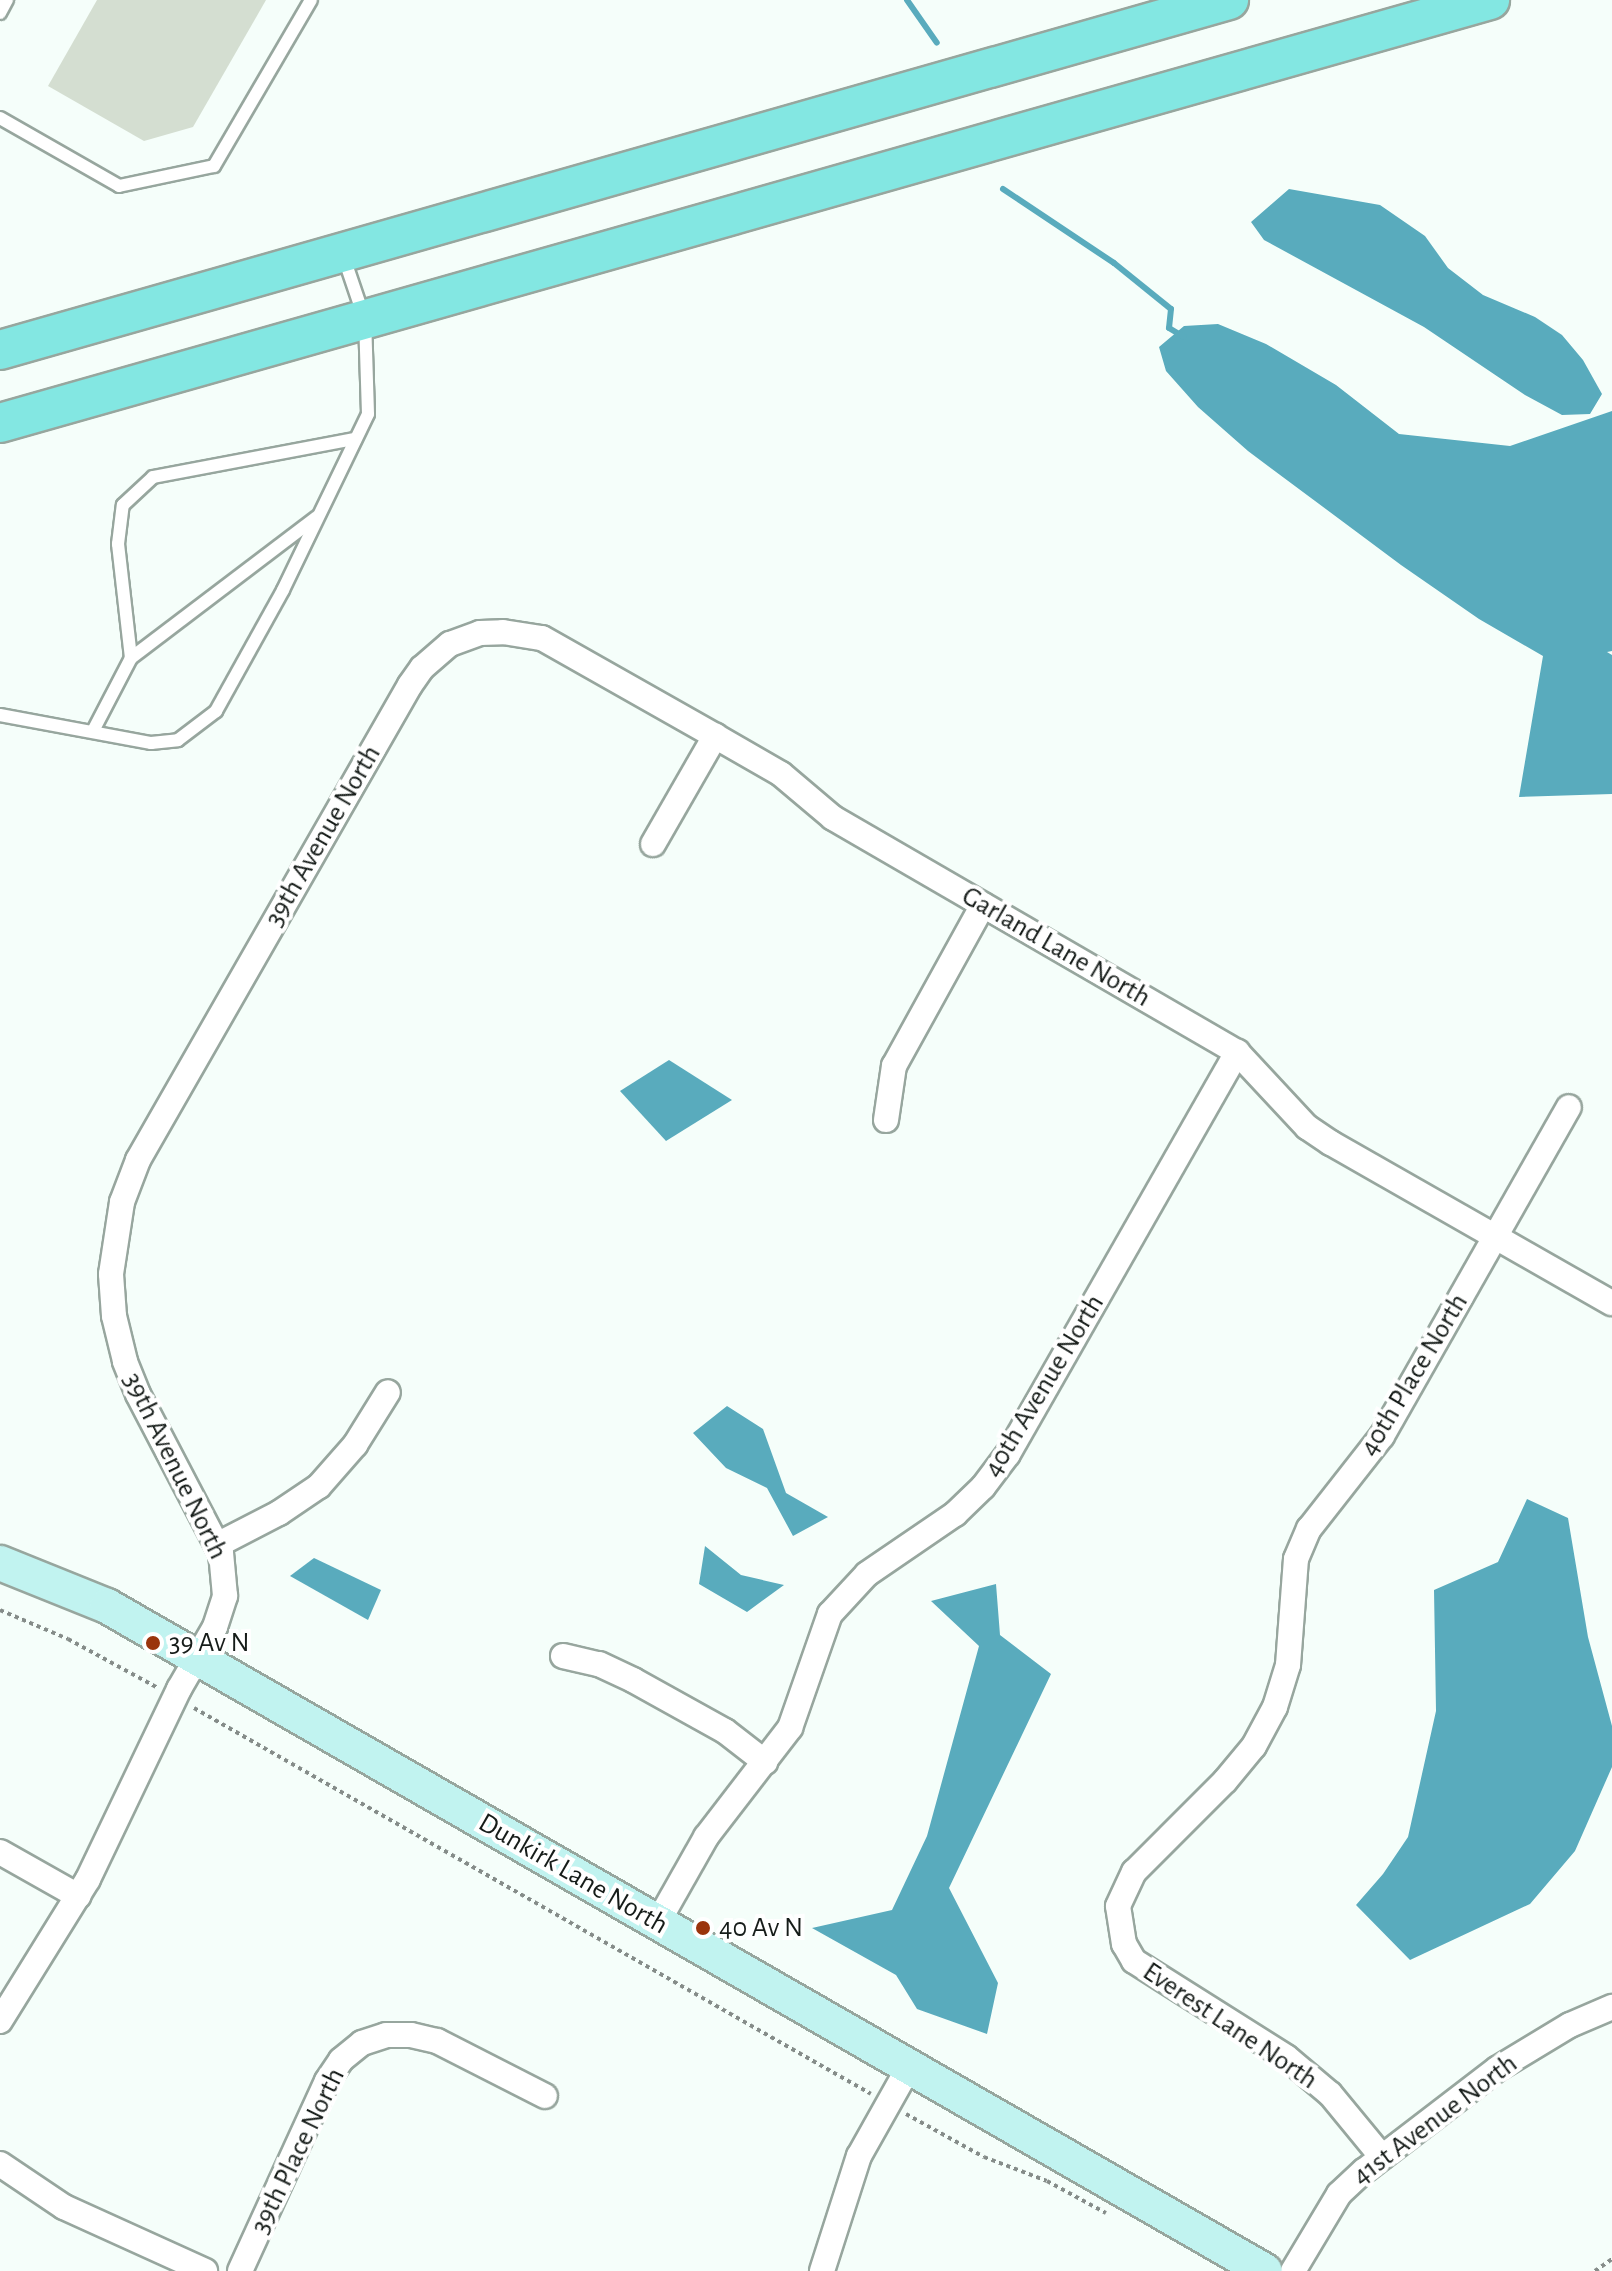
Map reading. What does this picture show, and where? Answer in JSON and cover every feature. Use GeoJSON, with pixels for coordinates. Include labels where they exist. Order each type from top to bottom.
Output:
{"type":"FeatureCollection","features":[{"type":"Feature","properties":{"kind":"main road"},"geometry":{"type":"LineString","coordinates":[[0,350],[1229,0]]}},
{"type":"Feature","properties":{"kind":"main road"},"geometry":{"type":"LineString","coordinates":[[0,423],[1490,0]]}},
{"type":"Feature","properties":{"kind":"street","name":"Garland Lane North"},"geometry":{"type":"LineString","coordinates":[[480,633],[503,632],[542,638],[781,774],[833,818],[1237,1052],[1307,1127],[1612,1303]]}},
{"type":"Feature","properties":{"kind":"street","name":"39th Avenue North"},"geometry":{"type":"LineString","coordinates":[[0,2021],[78,1896],[175,1698],[218,1620],[225,1596],[226,1580],[217,1545],[125,1361],[114,1316],[111,1274],[122,1202],[138,1160],[410,685],[438,652],[480,633]]}},
{"type":"Feature","properties":{"kind":"street"},"geometry":{"type":"LineString","coordinates":[[653,844],[715,736]]}},
{"type":"Feature","properties":{"kind":"street"},"geometry":{"type":"LineString","coordinates":[[886,1120],[894,1066],[983,905]]}},
{"type":"Feature","properties":{"kind":"street","name":"40th Avenue North"},"geometry":{"type":"LineString","coordinates":[[658,1922],[706,1837],[790,1728],[830,1614],[867,1574],[955,1514],[983,1487],[1008,1454],[1237,1052]]}},
{"type":"Feature","properties":{"kind":"street","name":"40th Place North"},"geometry":{"type":"LineString","coordinates":[[1119,1925],[1118,1906],[1134,1872],[1225,1781],[1254,1746],[1275,1707],[1288,1665],[1296,1559],[1309,1529],[1327,1501],[1382,1436],[1569,1107]]}},
{"type":"Feature","properties":{"kind":"street"},"geometry":{"type":"LineString","coordinates":[[217,1545],[279,1513],[319,1486],[355,1445],[388,1392]]}},
{"type":"Feature","properties":{"kind":"street","name":"Dunkirk Lane North"},"geometry":{"type":"LineString","coordinates":[[0,1563],[107,1606],[1265,2271]]}},
{"type":"Feature","properties":{"kind":"street"},"geometry":{"type":"LineString","coordinates":[[563,1656],[599,1664],[633,1680],[725,1731],[765,1762]]}},
{"type":"Feature","properties":{"kind":"street"},"geometry":{"type":"LineString","coordinates":[[0,1852],[78,1896]]}},
{"type":"Feature","properties":{"kind":"street","name":"Everest Lane North"},"geometry":{"type":"LineString","coordinates":[[1119,1925],[1124,1944],[1134,1961],[1286,2057],[1330,2094],[1382,2157]]}},
{"type":"Feature","properties":{"kind":"street","name":"41st Avenue North"},"geometry":{"type":"LineString","coordinates":[[1293,2271],[1339,2194],[1382,2157],[1532,2046],[1612,2007]]}},
{"type":"Feature","properties":{"kind":"street","name":"39th Place North"},"geometry":{"type":"LineString","coordinates":[[240,2271],[327,2081],[341,2060],[362,2043],[386,2035],[411,2035],[437,2041],[545,2096]]}},
{"type":"Feature","properties":{"kind":"street"},"geometry":{"type":"LineString","coordinates":[[822,2271],[859,2156],[909,2067]]}},
{"type":"Feature","properties":{"kind":"street"},"geometry":{"type":"LineString","coordinates":[[0,2164],[64,2207],[205,2271]]}},
{"type":"Feature","properties":{"kind":"lane"},"geometry":{"type":"LineString","coordinates":[[0,13],[7,0]]}},
{"type":"Feature","properties":{"kind":"lane"},"geometry":{"type":"LineString","coordinates":[[0,118],[119,186],[214,166],[311,0]]}},
{"type":"Feature","properties":{"kind":"lane"},"geometry":{"type":"LineString","coordinates":[[0,715],[151,743],[178,740],[216,711],[283,590],[368,414],[365,320],[342,253]]}},
{"type":"Feature","properties":{"kind":"lane"},"geometry":{"type":"LineString","coordinates":[[131,658],[118,544],[123,505],[153,477],[355,439]]}},
{"type":"Feature","properties":{"kind":"lane"},"geometry":{"type":"LineString","coordinates":[[93,731],[131,658],[319,515]]}},
{"type":"Feature","properties":{"kind":"path"},"geometry":{"type":"LineString","coordinates":[[0,1610],[68,1639],[175,1698],[984,2157],[1047,2181],[1109,2215]]}},
{"type":"Feature","properties":{"kind":"path"},"geometry":{"type":"LineString","coordinates":[[1595,2271],[1612,2259]]}},
{"type":"Feature","properties":{"kind":"water"},"geometry":{"type":"Polygon","coordinates":[[[1289,189],[1380,205],[1425,236],[1448,268],[1483,295],[1535,317],[1562,335],[1583,360],[1602,394],[1590,414],[1562,415],[1525,395],[1424,327],[1264,240],[1251,222],[1289,189]]]}},
{"type":"Feature","properties":{"kind":"water"},"geometry":{"type":"Polygon","coordinates":[[[1218,324],[1266,344],[1336,385],[1399,434],[1510,446],[1612,411],[1612,651],[1607,652],[1612,655],[1612,794],[1519,797],[1543,656],[1479,619],[1401,565],[1248,451],[1198,407],[1166,371],[1159,347],[1184,326],[1218,324]]]}},
{"type":"Feature","properties":{"kind":"water"},"geometry":{"type":"Polygon","coordinates":[[[669,1060],[732,1100],[666,1141],[620,1091],[669,1060]]]}},
{"type":"Feature","properties":{"kind":"water"},"geometry":{"type":"Polygon","coordinates":[[[727,1406],[763,1429],[786,1493],[828,1517],[793,1536],[767,1488],[726,1468],[693,1433],[727,1406]]]}},
{"type":"Feature","properties":{"kind":"water"},"geometry":{"type":"Polygon","coordinates":[[[1527,1499],[1568,1518],[1588,1637],[1612,1726],[1612,1767],[1575,1851],[1530,1904],[1410,1960],[1356,1905],[1383,1874],[1408,1837],[1436,1711],[1434,1590],[1498,1562],[1527,1499]]]}},
{"type":"Feature","properties":{"kind":"water"},"geometry":{"type":"Polygon","coordinates":[[[705,1546],[741,1575],[784,1585],[747,1612],[699,1584],[705,1546]]]}},
{"type":"Feature","properties":{"kind":"water"},"geometry":{"type":"Polygon","coordinates":[[[314,1558],[381,1590],[368,1620],[290,1576],[314,1558]]]}},
{"type":"Feature","properties":{"kind":"water"},"geometry":{"type":"Polygon","coordinates":[[[996,1584],[1000,1635],[1051,1674],[949,1888],[998,1983],[987,2034],[917,2009],[896,1975],[812,1928],[892,1910],[927,1836],[979,1646],[931,1601],[996,1584]]]}},
{"type":"Feature","properties":{"kind":"building"},"geometry":{"type":"Polygon","coordinates":[[[97,0],[266,0],[193,127],[144,141],[48,86],[97,0]]]}},
{"type":"Feature","properties":{"kind":"waterway"},"geometry":{"type":"LineString","coordinates":[[907,0],[937,43]]}},
{"type":"Feature","properties":{"kind":"waterway"},"geometry":{"type":"LineString","coordinates":[[1003,189],[1114,263],[1171,309],[1169,328],[1184,337]]}},
{"type":"Feature","properties":{"kind":"place","name":"39 Av N"},"geometry":{"type":"Point","coordinates":[153,1643]}},
{"type":"Feature","properties":{"kind":"place","name":"40 Av N"},"geometry":{"type":"Point","coordinates":[703,1928]}}]}
